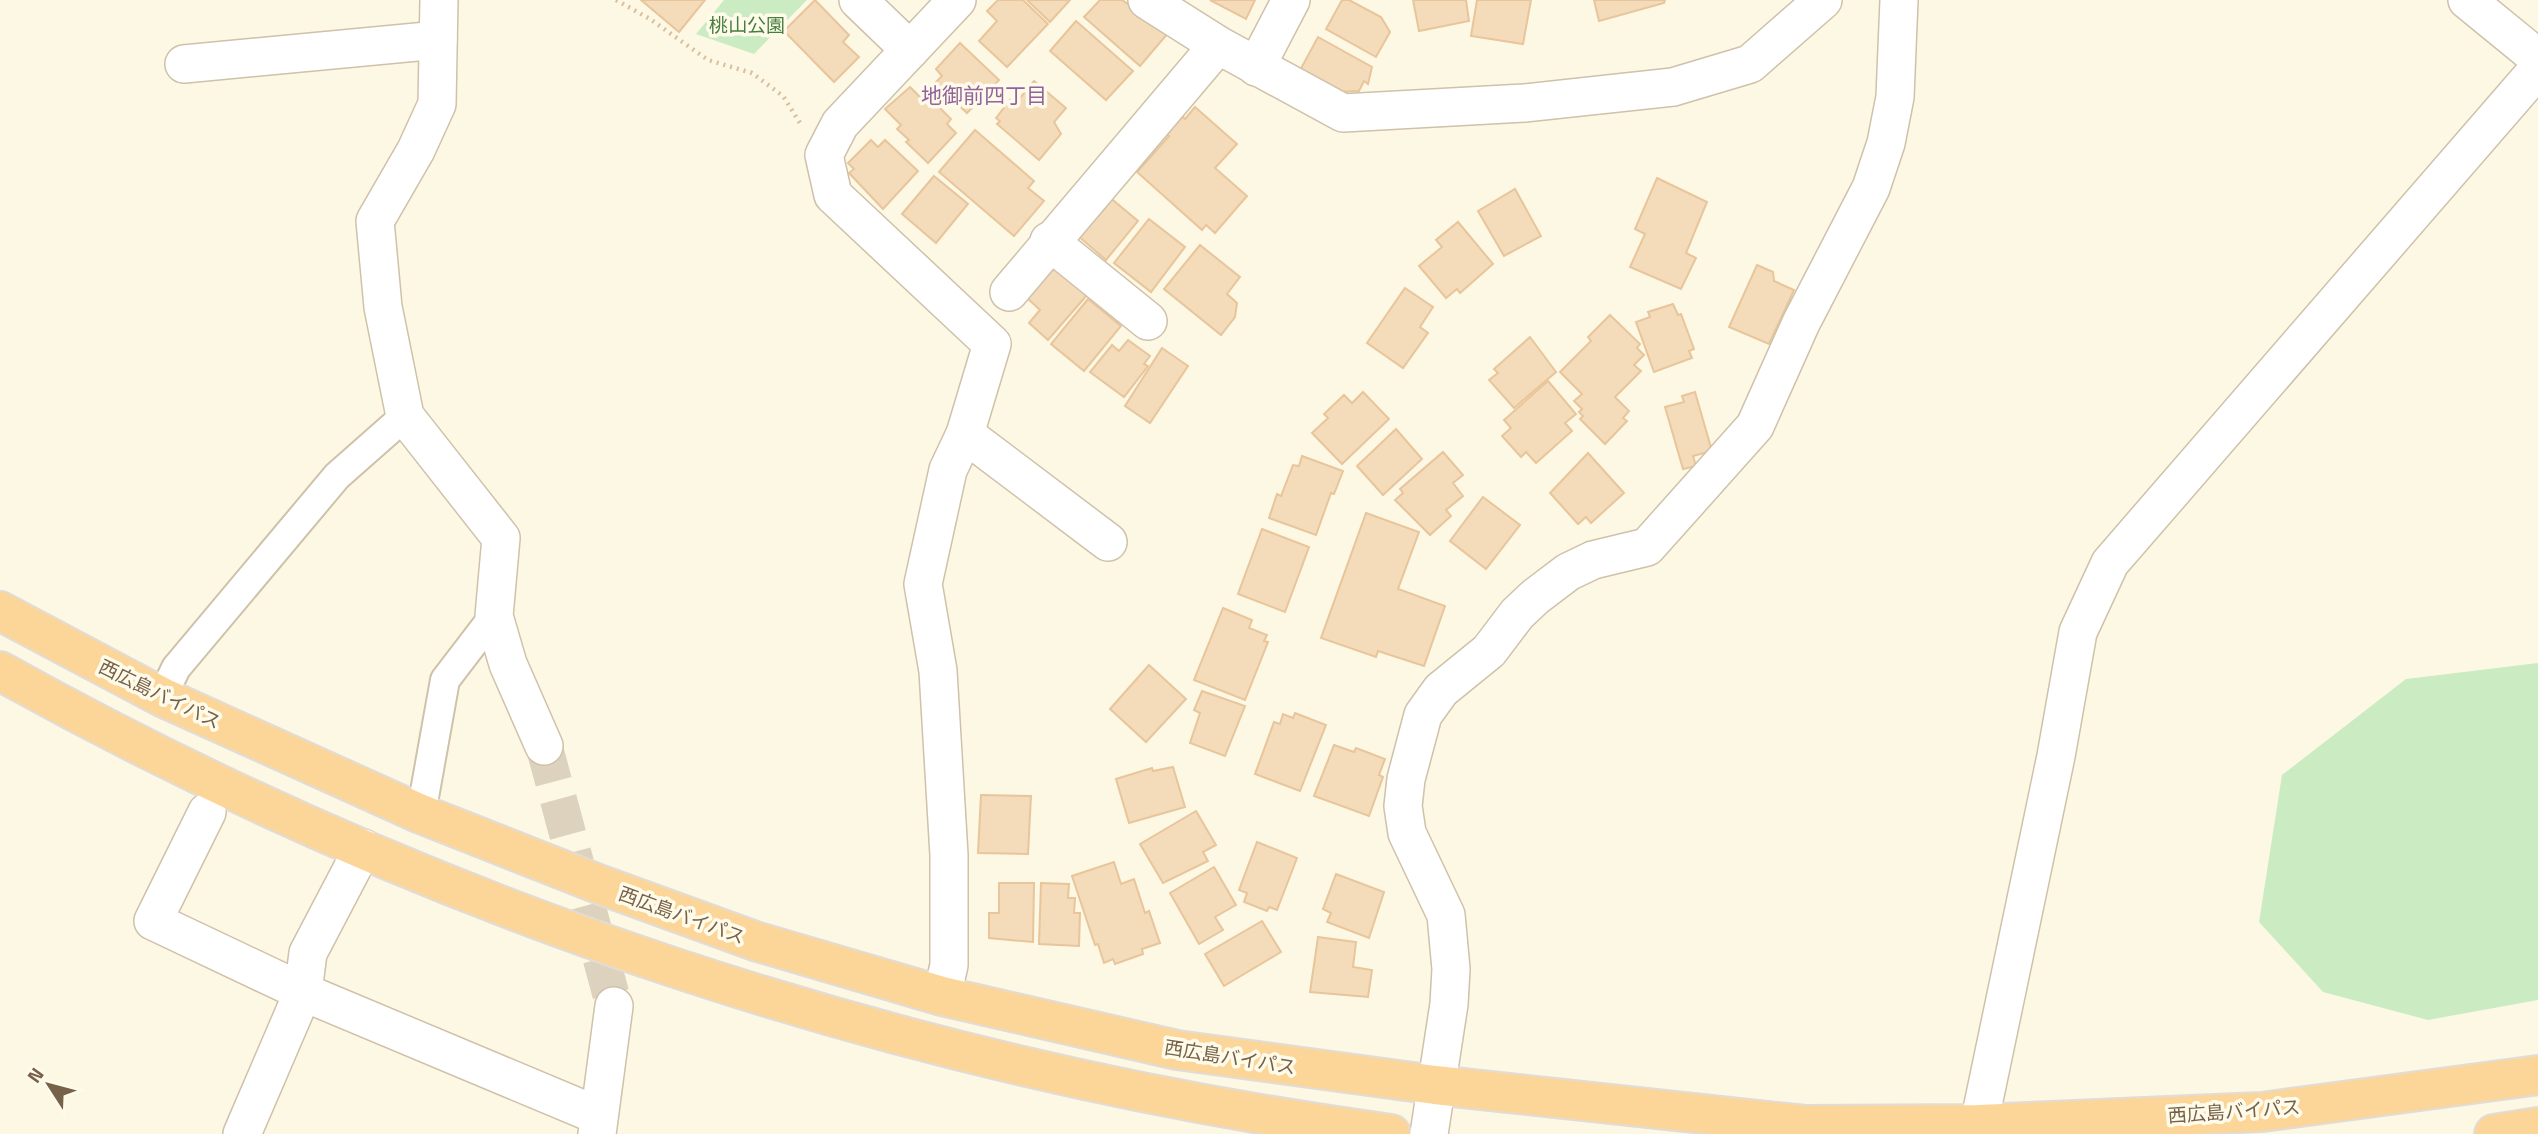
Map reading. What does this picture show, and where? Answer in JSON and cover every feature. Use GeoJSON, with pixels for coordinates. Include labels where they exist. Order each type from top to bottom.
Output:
{"type":"FeatureCollection","features":[{"type":"Feature","properties":{"kind":"highway","name":"西広島バイパス"},"geometry":{"type":"LineString","coordinates":[[0,611],[162,697],[421,814],[601,885],[755,941],[942,996],[1177,1050],[1435,1086],[1805,1125],[1979,1124],[2262,1112],[2538,1075]]}},
{"type":"Feature","properties":{"kind":"highway"},"geometry":{"type":"LineString","coordinates":[[0,671],[141,745],[363,848],[611,945],[783,1001],[894,1033],[1119,1087],[1232,1109],[1391,1134]]}},
{"type":"Feature","properties":{"kind":"highway"},"geometry":{"type":"LineString","coordinates":[[2494,1134],[2538,1127]]}},
{"type":"Feature","properties":{"kind":"street"},"geometry":{"type":"LineString","coordinates":[[439,0],[437,104],[416,150],[375,221],[383,307],[405,416],[501,538],[494,616],[508,664],[544,746]]}},
{"type":"Feature","properties":{"kind":"street"},"geometry":{"type":"LineString","coordinates":[[858,0],[910,50]]}},
{"type":"Feature","properties":{"kind":"street"},"geometry":{"type":"LineString","coordinates":[[942,996],[949,965],[949,855],[938,671],[923,584],[948,470],[965,434],[992,344],[833,195],[824,155],[840,124],[957,0]]}},
{"type":"Feature","properties":{"kind":"street"},"geometry":{"type":"LineString","coordinates":[[1147,0],[1217,45],[1343,113],[1524,103],[1673,87],[1750,64],[1823,0]]}},
{"type":"Feature","properties":{"kind":"street"},"geometry":{"type":"LineString","coordinates":[[1256,67],[1291,0]]}},
{"type":"Feature","properties":{"kind":"street"},"geometry":{"type":"LineString","coordinates":[[1429,1134],[1450,992],[1448,923],[1444,907],[1407,833],[1403,806],[1406,779],[1423,715],[1441,691],[1489,651],[1517,614],[1535,597],[1580,566],[1647,547],[1755,426],[1801,323],[1871,188],[1886,143],[1895,97],[1899,0]]}},
{"type":"Feature","properties":{"kind":"street"},"geometry":{"type":"LineString","coordinates":[[2467,0],[2538,58]]}},
{"type":"Feature","properties":{"kind":"street"},"geometry":{"type":"LineString","coordinates":[[184,64],[438,40]]}},
{"type":"Feature","properties":{"kind":"street"},"geometry":{"type":"LineString","coordinates":[[1009,292],[1217,45]]}},
{"type":"Feature","properties":{"kind":"street"},"geometry":{"type":"LineString","coordinates":[[1979,1124],[2053,770],[2078,632],[2110,563],[2538,69]]}},
{"type":"Feature","properties":{"kind":"street"},"geometry":{"type":"LineString","coordinates":[[1049,242],[1148,321]]}},
{"type":"Feature","properties":{"kind":"street"},"geometry":{"type":"LineString","coordinates":[[162,697],[176,668],[328,486],[405,416]]}},
{"type":"Feature","properties":{"kind":"street"},"geometry":{"type":"LineString","coordinates":[[965,434],[1108,542]]}},
{"type":"Feature","properties":{"kind":"street"},"geometry":{"type":"LineString","coordinates":[[421,814],[445,680],[494,616]]}},
{"type":"Feature","properties":{"kind":"street"},"geometry":{"type":"LineString","coordinates":[[207,812],[153,921],[598,1125],[614,1006]]}},
{"type":"Feature","properties":{"kind":"street"},"geometry":{"type":"LineString","coordinates":[[242,1134],[303,992],[308,953],[363,848]]}},
{"type":"Feature","properties":{"kind":"path"},"geometry":{"type":"LineString","coordinates":[[616,0],[650,19],[708,60],[751,72],[783,96],[804,128]]}},
{"type":"Feature","properties":{"kind":"green space","name":"桃山公園"},"geometry":{"type":"Polygon","coordinates":[[[724,0],[807,0],[754,54],[696,34],[724,0]]]}},
{"type":"Feature","properties":{"kind":"green space"},"geometry":{"type":"Polygon","coordinates":[[[2538,663],[2538,1000],[2428,1020],[2323,992],[2259,922],[2282,775],[2406,679],[2538,663]]]}},
{"type":"Feature","properties":{"kind":"building"},"geometry":{"type":"Polygon","coordinates":[[[641,0],[705,0],[679,32],[641,0]]]}},
{"type":"Feature","properties":{"kind":"building"},"geometry":{"type":"Polygon","coordinates":[[[815,0],[849,35],[843,42],[859,57],[834,82],[784,31],[815,0]]]}},
{"type":"Feature","properties":{"kind":"building"},"geometry":{"type":"Polygon","coordinates":[[[998,0],[1023,0],[1048,24],[1007,67],[979,41],[997,21],[987,11],[998,0]]]}},
{"type":"Feature","properties":{"kind":"building"},"geometry":{"type":"Polygon","coordinates":[[[1027,0],[1070,0],[1050,22],[1027,0]]]}},
{"type":"Feature","properties":{"kind":"building"},"geometry":{"type":"Polygon","coordinates":[[[1100,0],[1122,0],[1169,32],[1140,66],[1084,17],[1100,0]]]}},
{"type":"Feature","properties":{"kind":"building"},"geometry":{"type":"Polygon","coordinates":[[[1210,0],[1255,0],[1246,19],[1210,0]]]}},
{"type":"Feature","properties":{"kind":"building"},"geometry":{"type":"Polygon","coordinates":[[[1342,0],[1349,0],[1381,17],[1390,32],[1376,57],[1326,29],[1342,0]]]}},
{"type":"Feature","properties":{"kind":"building"},"geometry":{"type":"Polygon","coordinates":[[[1413,0],[1466,0],[1469,21],[1419,31],[1413,0]]]}},
{"type":"Feature","properties":{"kind":"building"},"geometry":{"type":"Polygon","coordinates":[[[1477,0],[1531,0],[1523,44],[1471,36],[1477,0]]]}},
{"type":"Feature","properties":{"kind":"building"},"geometry":{"type":"Polygon","coordinates":[[[1594,0],[1665,0],[1664,3],[1599,21],[1594,0]]]}},
{"type":"Feature","properties":{"kind":"building"},"geometry":{"type":"Polygon","coordinates":[[[1076,21],[1133,71],[1106,100],[1050,51],[1076,21]]]}},
{"type":"Feature","properties":{"kind":"building"},"geometry":{"type":"Polygon","coordinates":[[[1318,37],[1372,67],[1368,84],[1364,81],[1359,91],[1336,92],[1299,72],[1318,37]]]}},
{"type":"Feature","properties":{"kind":"building"},"geometry":{"type":"Polygon","coordinates":[[[960,43],[999,80],[967,113],[935,83],[942,76],[936,69],[960,43]]]}},
{"type":"Feature","properties":{"kind":"building"},"geometry":{"type":"Polygon","coordinates":[[[1034,81],[1066,108],[1054,122],[1061,134],[1039,160],[997,124],[1000,121],[996,118],[1010,100],[1015,104],[1034,81]]]}},
{"type":"Feature","properties":{"kind":"building"},"geometry":{"type":"Polygon","coordinates":[[[910,87],[925,102],[929,97],[951,119],[947,124],[956,133],[928,163],[906,142],[909,140],[897,129],[901,125],[885,109],[910,87]]]}},
{"type":"Feature","properties":{"kind":"building"},"geometry":{"type":"Polygon","coordinates":[[[1195,107],[1237,144],[1215,168],[1247,196],[1215,233],[1206,225],[1202,230],[1137,172],[1169,136],[1161,129],[1176,111],[1185,119],[1195,107]]]}},
{"type":"Feature","properties":{"kind":"building"},"geometry":{"type":"Polygon","coordinates":[[[975,130],[1034,181],[1028,188],[1044,201],[1014,236],[939,172],[975,130]]]}},
{"type":"Feature","properties":{"kind":"building"},"geometry":{"type":"Polygon","coordinates":[[[871,140],[878,147],[885,140],[918,171],[883,209],[849,173],[854,169],[848,163],[871,140]]]}},
{"type":"Feature","properties":{"kind":"building"},"geometry":{"type":"Polygon","coordinates":[[[934,176],[968,204],[936,243],[902,214],[934,176]]]}},
{"type":"Feature","properties":{"kind":"building"},"geometry":{"type":"Polygon","coordinates":[[[1657,178],[1707,202],[1686,253],[1696,258],[1681,289],[1630,267],[1645,234],[1635,229],[1657,178]]]}},
{"type":"Feature","properties":{"kind":"building"},"geometry":{"type":"Polygon","coordinates":[[[1515,189],[1541,236],[1504,256],[1478,211],[1515,189]]]}},
{"type":"Feature","properties":{"kind":"building"},"geometry":{"type":"Polygon","coordinates":[[[1102,191],[1138,221],[1106,260],[1070,229],[1102,191]]]}},
{"type":"Feature","properties":{"kind":"building"},"geometry":{"type":"Polygon","coordinates":[[[1149,219],[1185,247],[1151,292],[1114,263],[1149,219]]]}},
{"type":"Feature","properties":{"kind":"building"},"geometry":{"type":"Polygon","coordinates":[[[1458,222],[1493,264],[1460,293],[1457,289],[1446,298],[1419,266],[1442,247],[1436,240],[1458,222]]]}},
{"type":"Feature","properties":{"kind":"building"},"geometry":{"type":"Polygon","coordinates":[[[1200,245],[1240,277],[1227,294],[1237,303],[1235,317],[1221,335],[1164,289],[1200,245]]]}},
{"type":"Feature","properties":{"kind":"building"},"geometry":{"type":"Polygon","coordinates":[[[1757,265],[1773,272],[1774,281],[1794,290],[1769,344],[1729,327],[1757,265]]]}},
{"type":"Feature","properties":{"kind":"building"},"geometry":{"type":"Polygon","coordinates":[[[1055,267],[1087,295],[1048,340],[1029,323],[1040,310],[1027,298],[1055,267]]]}},
{"type":"Feature","properties":{"kind":"building"},"geometry":{"type":"Polygon","coordinates":[[[1405,288],[1433,307],[1420,327],[1428,333],[1403,368],[1367,343],[1405,288]]]}},
{"type":"Feature","properties":{"kind":"building"},"geometry":{"type":"Polygon","coordinates":[[[1088,299],[1121,326],[1084,371],[1051,344],[1088,299]]]}},
{"type":"Feature","properties":{"kind":"building"},"geometry":{"type":"Polygon","coordinates":[[[1673,304],[1678,315],[1681,314],[1694,349],[1689,351],[1692,358],[1654,372],[1636,322],[1650,317],[1648,312],[1673,304]]]}},
{"type":"Feature","properties":{"kind":"building"},"geometry":{"type":"Polygon","coordinates":[[[1610,315],[1640,344],[1637,348],[1644,355],[1634,365],[1641,371],[1615,397],[1629,411],[1623,418],[1627,421],[1605,444],[1580,419],[1583,416],[1579,412],[1582,409],[1574,401],[1582,394],[1560,372],[1591,341],[1588,337],[1610,315]]]}},
{"type":"Feature","properties":{"kind":"building"},"geometry":{"type":"Polygon","coordinates":[[[1530,337],[1556,372],[1514,408],[1489,380],[1498,373],[1494,369],[1530,337]]]}},
{"type":"Feature","properties":{"kind":"building"},"geometry":{"type":"Polygon","coordinates":[[[1128,340],[1150,356],[1144,364],[1148,366],[1124,397],[1090,372],[1112,345],[1119,351],[1128,340]]]}},
{"type":"Feature","properties":{"kind":"building"},"geometry":{"type":"Polygon","coordinates":[[[1162,348],[1188,366],[1150,423],[1125,406],[1162,348]]]}},
{"type":"Feature","properties":{"kind":"building"},"geometry":{"type":"Polygon","coordinates":[[[1548,381],[1576,414],[1565,423],[1572,431],[1536,463],[1526,452],[1521,457],[1502,436],[1511,428],[1504,420],[1548,381]]]}},
{"type":"Feature","properties":{"kind":"building"},"geometry":{"type":"Polygon","coordinates":[[[1363,392],[1389,419],[1342,464],[1312,433],[1328,418],[1324,414],[1344,395],[1352,403],[1363,392]]]}},
{"type":"Feature","properties":{"kind":"building"},"geometry":{"type":"Polygon","coordinates":[[[1695,392],[1712,451],[1693,456],[1696,466],[1683,469],[1665,407],[1684,402],[1682,396],[1695,392]]]}},
{"type":"Feature","properties":{"kind":"building"},"geometry":{"type":"Polygon","coordinates":[[[1396,429],[1422,459],[1383,495],[1357,466],[1396,429]]]}},
{"type":"Feature","properties":{"kind":"building"},"geometry":{"type":"Polygon","coordinates":[[[1443,452],[1463,475],[1453,483],[1463,496],[1446,510],[1451,516],[1430,535],[1395,500],[1403,493],[1400,489],[1443,452]]]}},
{"type":"Feature","properties":{"kind":"building"},"geometry":{"type":"Polygon","coordinates":[[[1588,453],[1624,493],[1591,523],[1586,517],[1578,524],[1550,493],[1588,453]]]}},
{"type":"Feature","properties":{"kind":"building"},"geometry":{"type":"Polygon","coordinates":[[[1302,456],[1343,471],[1334,494],[1331,493],[1316,535],[1269,518],[1277,494],[1281,496],[1293,465],[1299,466],[1302,456]]]}},
{"type":"Feature","properties":{"kind":"building"},"geometry":{"type":"Polygon","coordinates":[[[1483,497],[1520,525],[1486,569],[1450,541],[1483,497]]]}},
{"type":"Feature","properties":{"kind":"building"},"geometry":{"type":"Polygon","coordinates":[[[1366,513],[1419,532],[1398,589],[1445,606],[1424,666],[1378,651],[1376,657],[1321,638],[1366,513]]]}},
{"type":"Feature","properties":{"kind":"building"},"geometry":{"type":"Polygon","coordinates":[[[1262,529],[1309,547],[1285,612],[1238,594],[1262,529]]]}},
{"type":"Feature","properties":{"kind":"building"},"geometry":{"type":"Polygon","coordinates":[[[1223,608],[1252,620],[1249,628],[1267,635],[1264,641],[1268,642],[1245,700],[1194,680],[1223,608]]]}},
{"type":"Feature","properties":{"kind":"building"},"geometry":{"type":"Polygon","coordinates":[[[1149,665],[1186,699],[1146,742],[1110,709],[1149,665]]]}},
{"type":"Feature","properties":{"kind":"building"},"geometry":{"type":"Polygon","coordinates":[[[1202,691],[1245,706],[1225,756],[1190,743],[1200,713],[1194,710],[1202,691]]]}},
{"type":"Feature","properties":{"kind":"building"},"geometry":{"type":"Polygon","coordinates":[[[1295,713],[1326,725],[1300,791],[1255,774],[1274,722],[1280,724],[1283,714],[1293,718],[1295,713]]]}},
{"type":"Feature","properties":{"kind":"building"},"geometry":{"type":"Polygon","coordinates":[[[1334,745],[1354,752],[1356,748],[1385,759],[1379,775],[1383,777],[1369,816],[1314,796],[1334,745]]]}},
{"type":"Feature","properties":{"kind":"building"},"geometry":{"type":"Polygon","coordinates":[[[1173,767],[1185,807],[1129,823],[1116,779],[1152,768],[1153,771],[1173,767]]]}},
{"type":"Feature","properties":{"kind":"building"},"geometry":{"type":"Polygon","coordinates":[[[981,795],[1031,796],[1028,854],[978,853],[981,795]]]}},
{"type":"Feature","properties":{"kind":"building"},"geometry":{"type":"Polygon","coordinates":[[[1196,811],[1216,845],[1203,852],[1208,861],[1163,883],[1140,844],[1196,811]]]}},
{"type":"Feature","properties":{"kind":"building"},"geometry":{"type":"Polygon","coordinates":[[[1257,842],[1297,858],[1277,910],[1269,907],[1267,911],[1244,902],[1247,893],[1239,890],[1257,842]]]}},
{"type":"Feature","properties":{"kind":"building"},"geometry":{"type":"Polygon","coordinates":[[[1114,862],[1121,884],[1134,879],[1145,913],[1149,911],[1160,943],[1142,949],[1143,954],[1115,964],[1113,959],[1104,963],[1098,944],[1095,945],[1072,876],[1114,862]]]}},
{"type":"Feature","properties":{"kind":"building"},"geometry":{"type":"Polygon","coordinates":[[[1214,867],[1236,905],[1215,917],[1223,930],[1199,944],[1170,893],[1214,867]]]}},
{"type":"Feature","properties":{"kind":"building"},"geometry":{"type":"Polygon","coordinates":[[[1336,874],[1384,892],[1369,938],[1327,922],[1331,913],[1323,909],[1336,874]]]}},
{"type":"Feature","properties":{"kind":"building"},"geometry":{"type":"Polygon","coordinates":[[[999,883],[1034,883],[1033,942],[989,938],[989,913],[999,913],[999,883]]]}},
{"type":"Feature","properties":{"kind":"building"},"geometry":{"type":"Polygon","coordinates":[[[1041,883],[1069,884],[1068,898],[1075,898],[1074,913],[1080,913],[1079,946],[1039,944],[1041,883]]]}},
{"type":"Feature","properties":{"kind":"building"},"geometry":{"type":"Polygon","coordinates":[[[1262,921],[1281,952],[1224,986],[1205,954],[1262,921]]]}},
{"type":"Feature","properties":{"kind":"building"},"geometry":{"type":"Polygon","coordinates":[[[1318,937],[1356,942],[1353,967],[1372,970],[1368,997],[1310,992],[1318,937]]]}},
{"type":"Feature","properties":{"kind":"tunnel"},"geometry":{"type":"LineString","coordinates":[[544,746],[614,1006]]}},
{"type":"Feature","properties":{"kind":"district","name":"地御前四丁目"},"geometry":{"type":"Point","coordinates":[984,96]}}]}
